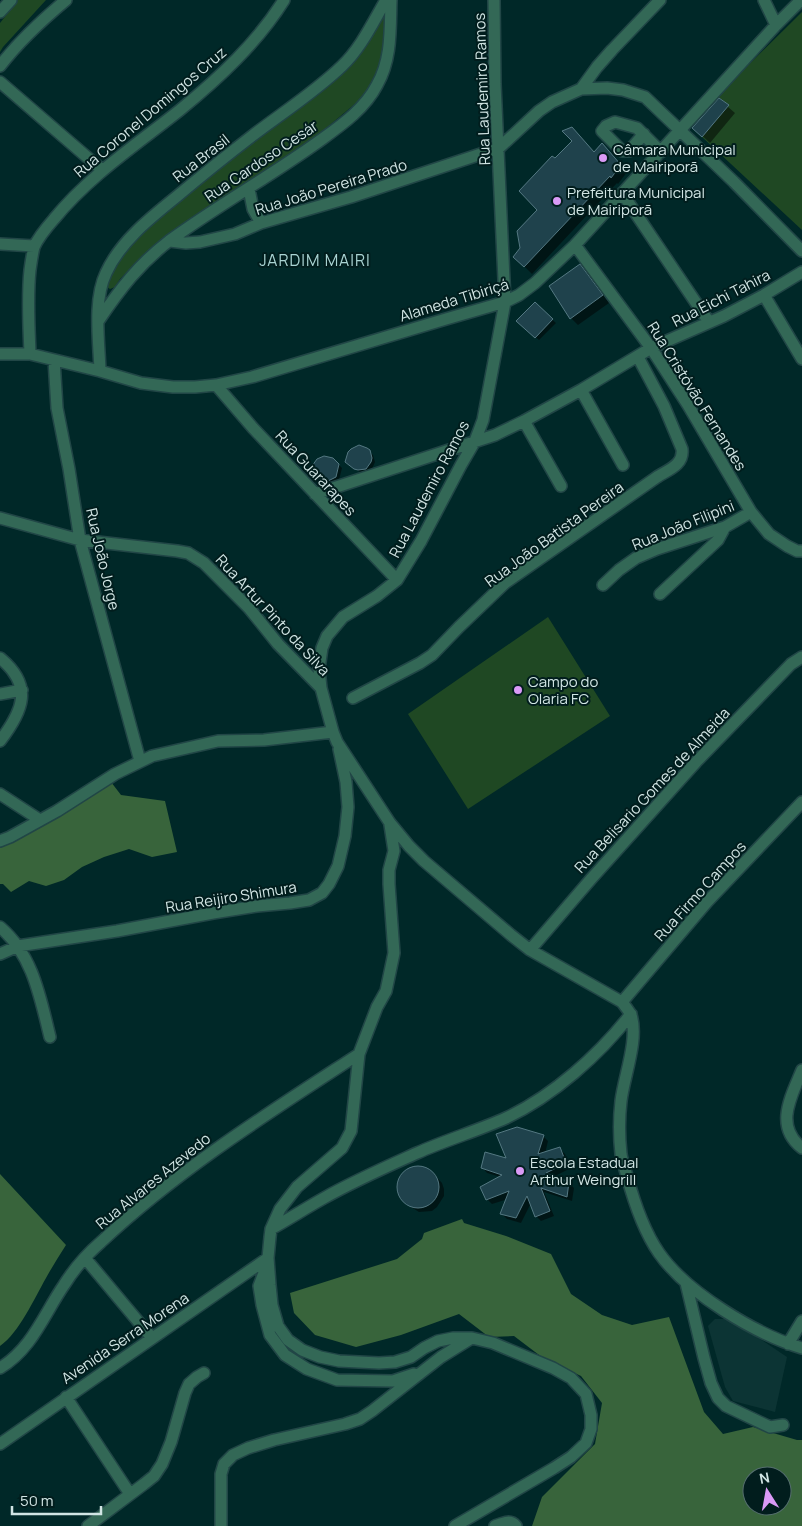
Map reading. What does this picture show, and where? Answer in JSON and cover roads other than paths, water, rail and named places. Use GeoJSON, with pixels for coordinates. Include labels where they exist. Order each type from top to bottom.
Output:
{"type":"FeatureCollection","features":[{"type":"Feature","properties":{"kind":"street"},"geometry":{"type":"LineString","coordinates":[[0,12],[10,0]]}},
{"type":"Feature","properties":{"kind":"street"},"geometry":{"type":"LineString","coordinates":[[0,66],[66,0]]}},
{"type":"Feature","properties":{"kind":"street","name":"Rua Coronel Domingos Cruz"},"geometry":{"type":"LineString","coordinates":[[34,246],[61,210],[102,170],[181,109],[232,64],[253,43],[284,0]]}},
{"type":"Feature","properties":{"kind":"street","name":"Rua Brasil"},"geometry":{"type":"LineString","coordinates":[[100,371],[99,301],[106,273],[115,258],[131,238],[155,214],[344,65],[386,0]]}},
{"type":"Feature","properties":{"kind":"street","name":"Rua Cardoso Cesár"},"geometry":{"type":"LineString","coordinates":[[99,320],[115,296],[139,267],[170,241],[305,152],[350,118],[367,101],[378,85],[385,68],[389,48],[391,0]]}},
{"type":"Feature","properties":{"kind":"street","name":"Rua Laudemiro Ramos"},"geometry":{"type":"LineString","coordinates":[[321,688],[319,669],[322,648],[327,636],[343,617],[377,596],[397,580],[421,541],[475,442],[483,420],[505,302],[495,84],[494,0]]}},
{"type":"Feature","properties":{"kind":"street"},"geometry":{"type":"LineString","coordinates":[[581,89],[612,50],[660,0]]}},
{"type":"Feature","properties":{"kind":"street"},"geometry":{"type":"LineString","coordinates":[[764,0],[776,25]]}},
{"type":"Feature","properties":{"kind":"street","name":"Alameda Tibiriçá"},"geometry":{"type":"LineString","coordinates":[[0,354],[30,354],[141,383],[172,387],[216,385],[252,377],[505,302],[519,296],[535,284],[575,245],[801,0]]}},
{"type":"Feature","properties":{"kind":"street"},"geometry":{"type":"LineString","coordinates":[[0,82],[102,170]]}},
{"type":"Feature","properties":{"kind":"street"},"geometry":{"type":"LineString","coordinates":[[499,148],[539,111],[552,102],[581,89],[608,88],[636,93],[653,103],[802,251]]}},
{"type":"Feature","properties":{"kind":"street"},"geometry":{"type":"LineString","coordinates":[[644,134],[661,152]]}},
{"type":"Feature","properties":{"kind":"street","name":"Rua João Pereira Prado"},"geometry":{"type":"LineString","coordinates":[[170,241],[186,243],[214,240],[235,234],[261,223],[360,195],[499,148]]}},
{"type":"Feature","properties":{"kind":"street"},"geometry":{"type":"LineString","coordinates":[[249,189],[253,210],[261,223]]}},
{"type":"Feature","properties":{"kind":"street"},"geometry":{"type":"LineString","coordinates":[[622,194],[708,322]]}},
{"type":"Feature","properties":{"kind":"street"},"geometry":{"type":"LineString","coordinates":[[0,244],[34,246],[29,288],[30,354]]}},
{"type":"Feature","properties":{"kind":"street","name":"Rua Cristóvão Fernandes"},"geometry":{"type":"LineString","coordinates":[[575,245],[651,348],[688,405],[751,512],[769,534],[787,546],[802,552]]}},
{"type":"Feature","properties":{"kind":"street","name":"Rua Eichi Tahira"},"geometry":{"type":"LineString","coordinates":[[315,494],[495,435],[581,390],[651,348],[724,316],[802,272]]}},
{"type":"Feature","properties":{"kind":"street"},"geometry":{"type":"LineString","coordinates":[[764,295],[802,359]]}},
{"type":"Feature","properties":{"kind":"street","name":"Rua João Batista Pereira"},"geometry":{"type":"LineString","coordinates":[[353,698],[432,655],[459,626],[505,584],[678,464],[683,456],[682,450],[664,406],[638,357]]}},
{"type":"Feature","properties":{"kind":"street","name":"Rua João Jorge"},"geometry":{"type":"LineString","coordinates":[[54,360],[57,408],[80,540],[140,761]]}},
{"type":"Feature","properties":{"kind":"street","name":"Rua Guararapes"},"geometry":{"type":"LineString","coordinates":[[216,385],[253,428],[397,580]]}},
{"type":"Feature","properties":{"kind":"street"},"geometry":{"type":"LineString","coordinates":[[581,390],[623,465]]}},
{"type":"Feature","properties":{"kind":"street"},"geometry":{"type":"LineString","coordinates":[[524,421],[561,486]]}},
{"type":"Feature","properties":{"kind":"street","name":"Rua João Filipini"},"geometry":{"type":"LineString","coordinates":[[603,585],[636,558],[657,549],[726,527],[751,512]]}},
{"type":"Feature","properties":{"kind":"street","name":"Rua Artur Pinto da Silva"},"geometry":{"type":"LineString","coordinates":[[0,518],[80,540],[188,553],[204,563],[249,608],[278,644],[321,688],[335,737],[390,823],[409,846],[424,861],[530,950],[622,1002]]}},
{"type":"Feature","properties":{"kind":"street"},"geometry":{"type":"LineString","coordinates":[[660,594],[718,540],[726,527]]}},
{"type":"Feature","properties":{"kind":"street","name":"Rua Belisario Gomes de Almeida"},"geometry":{"type":"LineString","coordinates":[[530,950],[696,762],[791,664],[802,657]]}},
{"type":"Feature","properties":{"kind":"street"},"geometry":{"type":"LineString","coordinates":[[0,658],[12,671],[22,690],[22,704],[0,741]]}},
{"type":"Feature","properties":{"kind":"street"},"geometry":{"type":"LineString","coordinates":[[0,694],[22,690]]}},
{"type":"Feature","properties":{"kind":"street"},"geometry":{"type":"LineString","coordinates":[[0,841],[10,838],[64,807],[115,774],[140,761],[170,751],[218,742],[335,737]]}},
{"type":"Feature","properties":{"kind":"street","name":"Rua Reijiro Shimura"},"geometry":{"type":"LineString","coordinates":[[0,954],[18,946],[117,931],[257,906],[310,900],[322,893],[338,866],[345,836],[348,807],[346,782],[335,737]]}},
{"type":"Feature","properties":{"kind":"street"},"geometry":{"type":"LineString","coordinates":[[0,794],[40,820]]}},
{"type":"Feature","properties":{"kind":"street","name":"Rua Firmo Campos"},"geometry":{"type":"LineString","coordinates":[[622,1002],[707,902],[802,802]]}},
{"type":"Feature","properties":{"kind":"street"},"geometry":{"type":"LineString","coordinates":[[390,823],[394,850],[389,870],[394,954],[386,990],[377,1007],[359,1054],[351,1131],[347,1141],[337,1153],[289,1195],[271,1228],[269,1260],[272,1305],[278,1326],[288,1340],[311,1354],[340,1361],[395,1362],[411,1356],[438,1341],[453,1338],[472,1338],[493,1343],[553,1368],[571,1378],[586,1394],[592,1429],[586,1443],[571,1457],[455,1526]]}},
{"type":"Feature","properties":{"kind":"street"},"geometry":{"type":"LineString","coordinates":[[0,927],[18,946],[28,962],[38,990],[50,1037]]}},
{"type":"Feature","properties":{"kind":"street"},"geometry":{"type":"LineString","coordinates":[[622,1002],[631,1014],[633,1031],[621,1100],[619,1127],[621,1156],[636,1208],[646,1230],[658,1252],[686,1283],[755,1329],[788,1344],[802,1348]]}},
{"type":"Feature","properties":{"kind":"street"},"geometry":{"type":"LineString","coordinates":[[271,1228],[326,1197],[381,1170],[451,1139],[506,1118],[527,1107],[578,1069],[602,1047],[631,1014]]}},
{"type":"Feature","properties":{"kind":"street","name":"Rua Alvares Azevedo"},"geometry":{"type":"LineString","coordinates":[[0,1368],[8,1364],[24,1349],[44,1320],[64,1285],[85,1258],[149,1200],[219,1147],[359,1054]]}},
{"type":"Feature","properties":{"kind":"street"},"geometry":{"type":"LineString","coordinates":[[802,1070],[788,1105],[786,1119],[788,1130],[793,1140],[802,1148]]}},
{"type":"Feature","properties":{"kind":"street"},"geometry":{"type":"LineString","coordinates":[[85,1258],[152,1338]]}},
{"type":"Feature","properties":{"kind":"street"},"geometry":{"type":"LineString","coordinates":[[269,1260],[259,1286],[262,1306],[270,1335],[285,1355],[307,1369],[338,1380],[393,1381],[423,1371]]}},
{"type":"Feature","properties":{"kind":"street","name":"Avenida Serra Morena"},"geometry":{"type":"LineString","coordinates":[[0,1444],[152,1338],[269,1260]]}},
{"type":"Feature","properties":{"kind":"street"},"geometry":{"type":"LineString","coordinates":[[686,1283],[704,1358],[711,1383],[718,1398],[726,1406],[770,1427],[783,1425]]}},
{"type":"Feature","properties":{"kind":"street"},"geometry":{"type":"LineString","coordinates":[[788,1344],[802,1322]]}},
{"type":"Feature","properties":{"kind":"street"},"geometry":{"type":"LineString","coordinates":[[221,1526],[221,1474],[224,1464],[233,1455],[274,1440],[360,1419],[423,1371],[472,1338]]}},
{"type":"Feature","properties":{"kind":"street"},"geometry":{"type":"LineString","coordinates":[[88,1526],[154,1476],[162,1464],[171,1442],[189,1384],[204,1373]]}},
{"type":"Feature","properties":{"kind":"street"},"geometry":{"type":"LineString","coordinates":[[66,1397],[130,1494]]}},
{"type":"Feature","properties":{"kind":"street"},"geometry":{"type":"LineString","coordinates":[[500,1524],[512,1522],[516,1526]]}},
{"type":"Feature","properties":{"kind":"place","name":"Câmara Municipal de Mairiporã"},"geometry":{"type":"Point","coordinates":[603,158]}},
{"type":"Feature","properties":{"kind":"place","name":"Prefeitura Municipal de Mairiporã"},"geometry":{"type":"Point","coordinates":[557,201]}},
{"type":"Feature","properties":{"kind":"place","name":"Campo do Olaria FC"},"geometry":{"type":"Point","coordinates":[518,690]}},
{"type":"Feature","properties":{"kind":"place","name":"Escola Estadual Arthur Weingrill"},"geometry":{"type":"Point","coordinates":[520,1171]}},
{"type":"Feature","properties":{"kind":"district","name":"JARDIM MAIRI"},"geometry":{"type":"Point","coordinates":[315,260]}}]}
